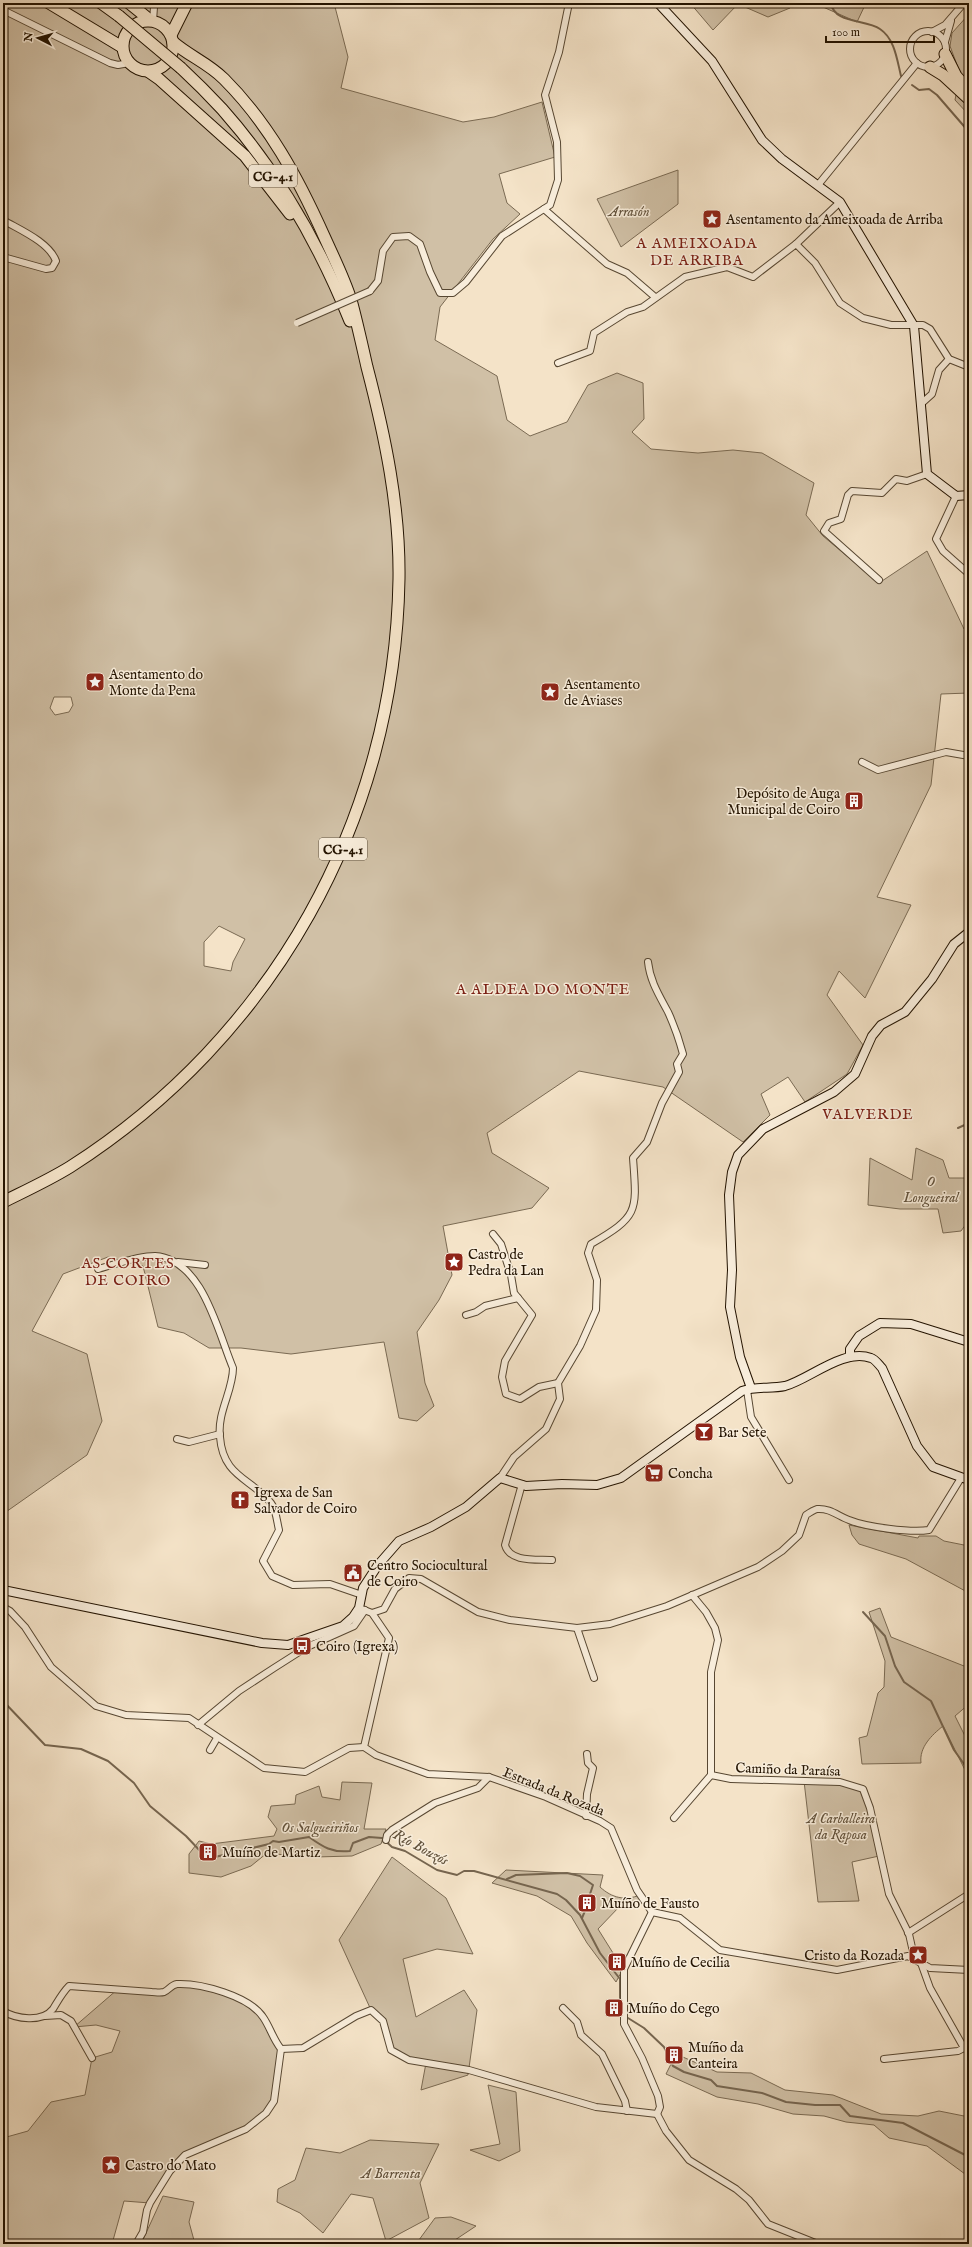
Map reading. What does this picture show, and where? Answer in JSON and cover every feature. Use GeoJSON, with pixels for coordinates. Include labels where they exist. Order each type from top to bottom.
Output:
{"type":"FeatureCollection","features":[{"type":"Feature","properties":{"kind":"highway"},"geometry":{"type":"LineString","coordinates":[[49,3],[122,47]]}},
{"type":"Feature","properties":{"kind":"highway","name":"CG-4.1"},"geometry":{"type":"LineString","coordinates":[[3,1202],[68,1168],[110,1139],[185,1076],[222,1037],[270,980],[306,923],[340,858],[367,782],[382,724],[397,633],[399,576],[395,506],[384,430],[365,359],[342,300],[322,256],[300,216],[262,159],[222,109],[181,68],[119,16],[101,3]]}},
{"type":"Feature","properties":{"kind":"highway"},"geometry":{"type":"LineString","coordinates":[[129,3],[154,22],[172,39],[201,59],[223,78],[265,126],[299,181],[351,299],[365,359]]}},
{"type":"Feature","properties":{"kind":"highway"},"geometry":{"type":"LineString","coordinates":[[186,5],[172,39],[171,56],[167,62],[156,70],[149,72],[141,71],[128,63],[122,47],[127,31],[141,21],[154,22],[186,5]]}},
{"type":"Feature","properties":{"kind":"highway"},"geometry":{"type":"LineString","coordinates":[[945,54],[956,76],[969,90]]}},
{"type":"Feature","properties":{"kind":"highway"},"geometry":{"type":"LineString","coordinates":[[930,67],[943,76],[969,99]]}},
{"type":"Feature","properties":{"kind":"highway"},"geometry":{"type":"LineString","coordinates":[[149,72],[159,78],[245,156],[286,208],[342,300]]}},
{"type":"Feature","properties":{"kind":"street"},"geometry":{"type":"LineString","coordinates":[[152,3],[154,7],[154,22]]}},
{"type":"Feature","properties":{"kind":"street"},"geometry":{"type":"LineString","coordinates":[[296,323],[370,291],[378,281],[383,251],[393,237],[409,236],[420,244],[430,272],[440,293],[453,294],[466,282],[502,236],[550,205],[558,180],[557,142],[545,95],[559,52],[569,3]]}},
{"type":"Feature","properties":{"kind":"street"},"geometry":{"type":"LineString","coordinates":[[658,3],[712,61],[762,140],[782,159],[840,202],[914,326],[928,474],[956,496],[969,495]]}},
{"type":"Feature","properties":{"kind":"street"},"geometry":{"type":"LineString","coordinates":[[954,16],[946,35],[945,54],[940,63],[930,67],[918,63],[911,53],[912,42],[920,33],[932,32],[941,28],[954,16],[964,3]]}},
{"type":"Feature","properties":{"kind":"street"},"geometry":{"type":"LineString","coordinates":[[3,10],[110,63],[118,65],[128,63]]}},
{"type":"Feature","properties":{"kind":"street"},"geometry":{"type":"LineString","coordinates":[[932,32],[940,36],[945,42]]}},
{"type":"Feature","properties":{"kind":"street"},"geometry":{"type":"LineString","coordinates":[[818,185],[918,63]]}},
{"type":"Feature","properties":{"kind":"street"},"geometry":{"type":"LineString","coordinates":[[558,363],[590,351],[594,334],[627,312],[643,307],[684,277],[727,267],[752,277],[796,244],[840,202]]}},
{"type":"Feature","properties":{"kind":"street"},"geometry":{"type":"LineString","coordinates":[[544,209],[607,264],[627,273],[655,297]]}},
{"type":"Feature","properties":{"kind":"street"},"geometry":{"type":"LineString","coordinates":[[3,220],[41,243],[53,253],[56,261],[52,268],[46,269],[3,258]]}},
{"type":"Feature","properties":{"kind":"street"},"geometry":{"type":"LineString","coordinates":[[796,244],[815,263],[840,303],[863,318],[892,325],[923,325],[930,329],[949,359],[969,367]]}},
{"type":"Feature","properties":{"kind":"street"},"geometry":{"type":"LineString","coordinates":[[922,403],[932,394],[939,370],[949,359]]}},
{"type":"Feature","properties":{"kind":"street"},"geometry":{"type":"LineString","coordinates":[[879,580],[824,530],[829,523],[841,519],[848,495],[852,491],[882,493],[896,479],[908,481],[928,474]]}},
{"type":"Feature","properties":{"kind":"street"},"geometry":{"type":"LineString","coordinates":[[956,496],[936,539],[943,551],[969,574]]}},
{"type":"Feature","properties":{"kind":"street"},"geometry":{"type":"LineString","coordinates":[[862,762],[878,770],[946,752],[969,756]]}},
{"type":"Feature","properties":{"kind":"street"},"geometry":{"type":"LineString","coordinates":[[789,1480],[751,1417],[749,1389],[740,1357],[730,1307],[732,1270],[729,1195],[732,1172],[738,1155],[763,1129],[834,1092],[855,1074],[872,1036],[881,1025],[906,1012],[932,979],[954,944],[969,932]]}},
{"type":"Feature","properties":{"kind":"street"},"geometry":{"type":"LineString","coordinates":[[198,1725],[238,1691],[307,1647],[354,1626],[362,1609],[363,1588],[378,1564],[399,1541],[431,1527],[466,1507],[500,1478],[514,1457],[546,1429],[560,1399],[558,1383],[580,1346],[596,1310],[597,1280],[588,1253],[591,1244],[618,1228],[631,1214],[634,1203],[633,1158],[647,1142],[665,1097],[679,1072],[677,1064],[683,1054],[669,1014],[650,977],[648,962]]}},
{"type":"Feature","properties":{"kind":"street"},"geometry":{"type":"LineString","coordinates":[[493,1234],[501,1244],[511,1275],[514,1293],[532,1315],[505,1361],[502,1377],[506,1394],[520,1399],[539,1387],[558,1383]]}},
{"type":"Feature","properties":{"kind":"street"},"geometry":{"type":"LineString","coordinates":[[98,1269],[135,1259],[156,1256],[178,1262],[205,1265]]}},
{"type":"Feature","properties":{"kind":"street"},"geometry":{"type":"LineString","coordinates":[[178,1262],[199,1287],[212,1311],[233,1368],[233,1378],[223,1406],[220,1434],[222,1449],[231,1470],[272,1504],[279,1530],[262,1561],[272,1576],[293,1585],[330,1584],[362,1595]]}},
{"type":"Feature","properties":{"kind":"street"},"geometry":{"type":"LineString","coordinates":[[466,1315],[476,1312],[485,1306],[518,1298]]}},
{"type":"Feature","properties":{"kind":"street"},"geometry":{"type":"LineString","coordinates":[[850,1357],[850,1349],[859,1336],[880,1323],[911,1324],[969,1342]]}},
{"type":"Feature","properties":{"kind":"street"},"geometry":{"type":"LineString","coordinates":[[372,1613],[384,1609],[396,1589],[409,1578],[421,1578],[478,1612],[510,1620],[577,1628],[610,1624],[667,1606],[758,1566],[782,1551],[799,1535],[806,1515],[817,1509],[834,1512],[849,1521],[912,1532],[929,1530],[965,1479],[933,1467],[917,1446],[882,1368],[873,1358],[862,1356],[850,1357],[815,1370],[785,1386],[749,1389],[621,1478],[597,1485],[562,1484],[526,1486],[500,1478]]}},
{"type":"Feature","properties":{"kind":"street"},"geometry":{"type":"LineString","coordinates":[[176,1440],[189,1442],[220,1434]]}},
{"type":"Feature","properties":{"kind":"street"},"geometry":{"type":"LineString","coordinates":[[522,1484],[505,1545],[510,1554],[516,1557],[552,1560]]}},
{"type":"Feature","properties":{"kind":"street"},"geometry":{"type":"LineString","coordinates":[[3,1590],[275,1645],[288,1645],[343,1626],[362,1609]]}},
{"type":"Feature","properties":{"kind":"street"},"geometry":{"type":"LineString","coordinates":[[674,1818],[711,1775],[711,1672],[718,1640],[715,1628],[706,1612],[692,1595]]}},
{"type":"Feature","properties":{"kind":"street"},"geometry":{"type":"LineString","coordinates":[[3,1607],[10,1611],[25,1627],[51,1667],[96,1706],[126,1715],[189,1718],[264,1768],[305,1772],[349,1748],[364,1747],[389,1638],[372,1613],[362,1609]]}},
{"type":"Feature","properties":{"kind":"street"},"geometry":{"type":"LineString","coordinates":[[577,1628],[594,1678]]}},
{"type":"Feature","properties":{"kind":"street"},"geometry":{"type":"LineString","coordinates":[[210,1750],[217,1738]]}},
{"type":"Feature","properties":{"kind":"street","name":"Estrada da Rozada"},"geometry":{"type":"LineString","coordinates":[[364,1747],[376,1755],[428,1774],[489,1777],[546,1797],[611,1828],[637,1890],[652,1912]]}},
{"type":"Feature","properties":{"kind":"street"},"geometry":{"type":"LineString","coordinates":[[586,1816],[587,1794],[593,1768],[588,1763],[587,1754]]}},
{"type":"Feature","properties":{"kind":"street","name":"Camiño da Paraísa"},"geometry":{"type":"LineString","coordinates":[[711,1775],[730,1779],[840,1782],[863,1789],[870,1808],[889,1894],[908,1932]]}},
{"type":"Feature","properties":{"kind":"street"},"geometry":{"type":"LineString","coordinates":[[386,1840],[387,1835],[392,1830],[435,1803],[478,1788],[489,1777]]}},
{"type":"Feature","properties":{"kind":"street"},"geometry":{"type":"LineString","coordinates":[[884,2059],[958,2051],[967,2048],[930,1988],[921,1963],[913,1952],[908,1932],[969,1894]]}},
{"type":"Feature","properties":{"kind":"street"},"geometry":{"type":"LineString","coordinates":[[657,2114],[660,2107],[658,2096],[642,2058],[624,2024],[624,1969],[652,1912],[680,1918],[720,1950],[837,1970],[908,1956],[930,1968],[969,1970]]}},
{"type":"Feature","properties":{"kind":"street"},"geometry":{"type":"LineString","coordinates":[[43,2016],[52,2010],[69,1986],[164,1992],[174,1984],[189,1985],[225,1993],[247,2002],[263,2017],[271,2036],[281,2049],[274,2101],[266,2113],[246,2129],[185,2155],[170,2171],[150,2203],[147,2210],[143,2232],[136,2244]]}},
{"type":"Feature","properties":{"kind":"street"},"geometry":{"type":"LineString","coordinates":[[563,2008],[577,2022],[581,2035],[602,2054],[625,2100],[627,2111]]}},
{"type":"Feature","properties":{"kind":"street"},"geometry":{"type":"LineString","coordinates":[[281,2049],[302,2048],[356,2016],[371,2010],[384,2021],[391,2050],[410,2060],[469,2070],[596,2107],[657,2114]]}},
{"type":"Feature","properties":{"kind":"street"},"geometry":{"type":"LineString","coordinates":[[3,2011],[24,2018],[61,2015],[71,2021],[92,2058]]}},
{"type":"Feature","properties":{"kind":"street"},"geometry":{"type":"LineString","coordinates":[[657,2114],[666,2131],[689,2160],[736,2189],[749,2200],[768,2224],[818,2244]]}},
{"type":"Feature","properties":{"kind":"green space"},"geometry":{"type":"Polygon","coordinates":[[[3,3],[334,3],[348,57],[341,88],[463,122],[494,117],[542,102],[555,157],[499,174],[507,203],[520,214],[493,239],[440,307],[435,340],[497,376],[507,420],[530,436],[567,422],[588,385],[617,373],[643,383],[644,419],[632,432],[651,449],[698,453],[733,450],[762,453],[814,483],[806,515],[823,536],[879,583],[927,551],[964,629],[969,623],[969,693],[941,694],[931,785],[877,897],[911,905],[865,998],[839,971],[827,995],[863,1045],[847,1074],[805,1102],[788,1077],[761,1094],[770,1115],[743,1142],[663,1087],[579,1071],[487,1133],[492,1153],[549,1188],[532,1208],[443,1226],[452,1275],[439,1300],[417,1332],[425,1383],[434,1406],[417,1421],[399,1418],[384,1342],[291,1354],[241,1348],[209,1348],[184,1333],[158,1327],[143,1266],[108,1257],[63,1274],[32,1331],[87,1354],[102,1421],[87,1455],[3,1514],[3,3]],[[54,697],[50,708],[55,715],[69,712],[73,705],[71,697],[54,697]],[[219,926],[204,942],[204,966],[231,971],[233,962],[245,939],[219,926]]]}},
{"type":"Feature","properties":{"kind":"green space"},"geometry":{"type":"Polygon","coordinates":[[[690,3],[787,3],[790,8],[768,17],[738,4],[713,30],[690,3]]]}},
{"type":"Feature","properties":{"kind":"green space"},"geometry":{"type":"Polygon","coordinates":[[[823,3],[866,3],[857,22],[823,7],[823,3]]]}},
{"type":"Feature","properties":{"kind":"green space"},"geometry":{"type":"Polygon","coordinates":[[[969,14],[969,115],[955,100],[960,73],[950,46],[952,33],[969,14]]]}},
{"type":"Feature","properties":{"kind":"green space","name":"Arrasón"},"geometry":{"type":"Polygon","coordinates":[[[678,170],[678,204],[621,247],[597,199],[678,170]]]}},
{"type":"Feature","properties":{"kind":"green space","name":"O Longueiral"},"geometry":{"type":"Polygon","coordinates":[[[916,1148],[943,1160],[949,1178],[969,1178],[969,1220],[961,1231],[943,1233],[938,1209],[900,1209],[868,1205],[870,1158],[912,1180],[916,1148]]]}},
{"type":"Feature","properties":{"kind":"green space"},"geometry":{"type":"Polygon","coordinates":[[[849,1525],[918,1538],[919,1536],[936,1536],[944,1541],[969,1546],[969,1593],[906,1559],[859,1544],[852,1535],[849,1525]]]}},
{"type":"Feature","properties":{"kind":"green space"},"geometry":{"type":"Polygon","coordinates":[[[880,1608],[891,1637],[969,1668],[969,1704],[955,1716],[969,1744],[969,1778],[943,1726],[931,1737],[924,1747],[921,1763],[862,1764],[859,1738],[867,1736],[878,1693],[884,1687],[885,1661],[869,1612],[880,1608]]]}},
{"type":"Feature","properties":{"kind":"green space","name":"A Carballeira da Raposa"},"geometry":{"type":"Polygon","coordinates":[[[804,1781],[840,1782],[863,1789],[879,1856],[852,1862],[859,1901],[818,1902],[804,1781]]]}},
{"type":"Feature","properties":{"kind":"green space","name":"Os Salgueiriños"},"geometry":{"type":"Polygon","coordinates":[[[342,1782],[372,1783],[364,1829],[386,1829],[381,1844],[352,1856],[315,1857],[299,1850],[285,1855],[267,1853],[251,1866],[221,1877],[189,1873],[189,1854],[199,1841],[211,1844],[274,1836],[277,1829],[268,1817],[271,1806],[295,1804],[296,1795],[319,1786],[322,1797],[340,1800],[342,1782]]]}},
{"type":"Feature","properties":{"kind":"green space"},"geometry":{"type":"Polygon","coordinates":[[[392,1857],[446,1898],[473,1954],[437,1949],[403,1959],[416,2017],[464,1990],[477,2010],[468,2075],[421,2090],[426,2063],[409,2060],[391,2050],[383,2021],[371,2010],[339,1940],[392,1857]]]}},
{"type":"Feature","properties":{"kind":"green space"},"geometry":{"type":"Polygon","coordinates":[[[506,1870],[603,1875],[600,1887],[609,1894],[624,1898],[640,1895],[644,1900],[631,1904],[617,1902],[620,1906],[598,1929],[623,1969],[616,1982],[587,1943],[571,1916],[537,1896],[492,1883],[506,1870]]]}},
{"type":"Feature","properties":{"kind":"green space"},"geometry":{"type":"Polygon","coordinates":[[[174,1984],[189,1985],[247,2002],[263,2017],[281,2049],[274,2101],[257,2122],[185,2155],[150,2203],[124,2201],[112,2244],[3,2244],[3,2138],[28,2131],[51,2102],[85,2095],[92,2058],[112,2052],[120,2031],[96,2025],[74,2027],[118,1989],[164,1992],[174,1984]]]}},
{"type":"Feature","properties":{"kind":"green space"},"geometry":{"type":"Polygon","coordinates":[[[676,2054],[717,2072],[751,2073],[785,2090],[833,2095],[881,2114],[918,2116],[939,2111],[969,2117],[969,2177],[927,2146],[889,2138],[874,2125],[846,2122],[824,2116],[793,2114],[758,2104],[717,2097],[666,2074],[676,2054]]]}},
{"type":"Feature","properties":{"kind":"green space"},"geometry":{"type":"Polygon","coordinates":[[[488,2085],[516,2092],[520,2151],[499,2161],[470,2150],[500,2144],[488,2085]]]}},
{"type":"Feature","properties":{"kind":"green space","name":"A Barrenta"},"geometry":{"type":"Polygon","coordinates":[[[370,2140],[439,2144],[420,2183],[429,2218],[386,2241],[373,2198],[351,2194],[323,2233],[300,2213],[277,2202],[278,2189],[295,2180],[306,2148],[340,2153],[370,2140]]]}},
{"type":"Feature","properties":{"kind":"green space"},"geometry":{"type":"Polygon","coordinates":[[[163,2196],[194,2202],[189,2222],[195,2244],[141,2244],[163,2196]]]}},
{"type":"Feature","properties":{"kind":"green space"},"geometry":{"type":"Polygon","coordinates":[[[451,2217],[476,2226],[449,2244],[416,2244],[435,2218],[451,2217]]]}},
{"type":"Feature","properties":{"kind":"waterway"},"geometry":{"type":"LineString","coordinates":[[831,3],[833,10],[838,15],[874,26],[885,33],[895,50],[901,76]]}},
{"type":"Feature","properties":{"kind":"waterway"},"geometry":{"type":"LineString","coordinates":[[912,85],[919,90],[929,89],[937,95],[969,132]]}},
{"type":"Feature","properties":{"kind":"waterway"},"geometry":{"type":"LineString","coordinates":[[958,1128],[969,1123]]}},
{"type":"Feature","properties":{"kind":"waterway"},"geometry":{"type":"LineString","coordinates":[[863,1612],[885,1636],[895,1666],[904,1682],[931,1701],[954,1750],[969,1771]]}},
{"type":"Feature","properties":{"kind":"waterway","name":"Río Bouzós"},"geometry":{"type":"LineString","coordinates":[[3,1701],[45,1745],[81,1749],[108,1761],[134,1783],[150,1806],[186,1836],[203,1854],[211,1858],[269,1844],[273,1841],[279,1842],[309,1837],[319,1844],[333,1850],[350,1851],[353,1843],[369,1837],[382,1838],[392,1847],[405,1851],[437,1870],[457,1875],[464,1871],[474,1871],[557,1894],[566,1900],[580,1915],[600,1953],[620,1979],[620,2000]]}},
{"type":"Feature","properties":{"kind":"waterway"},"geometry":{"type":"LineString","coordinates":[[507,1879],[516,1875],[567,1873],[580,1876],[593,1885],[589,1897]]}},
{"type":"Feature","properties":{"kind":"waterway"},"geometry":{"type":"LineString","coordinates":[[582,1918],[587,1906]]}},
{"type":"Feature","properties":{"kind":"waterway","name":"Río Bouzós"},"geometry":{"type":"LineString","coordinates":[[628,2018],[644,2028],[664,2047],[673,2066],[684,2072],[711,2080],[717,2086],[762,2093],[786,2102],[815,2105],[840,2105],[850,2116],[903,2123],[969,2157]]}},
{"type":"Feature","properties":{"kind":"place","name":"Asentamento da Ameixoada de Arriba"},"geometry":{"type":"Point","coordinates":[712,219]}},
{"type":"Feature","properties":{"kind":"place","name":"Asentamento do Monte da Pena"},"geometry":{"type":"Point","coordinates":[95,682]}},
{"type":"Feature","properties":{"kind":"place","name":"Asentamento de Aviases"},"geometry":{"type":"Point","coordinates":[550,692]}},
{"type":"Feature","properties":{"kind":"place","name":"Depósito de Auga Municipal de Coiro"},"geometry":{"type":"Point","coordinates":[854,801]}},
{"type":"Feature","properties":{"kind":"place","name":"Castro de Pedra da Lan"},"geometry":{"type":"Point","coordinates":[454,1262]}},
{"type":"Feature","properties":{"kind":"place","name":"Bar Sete"},"geometry":{"type":"Point","coordinates":[704,1432]}},
{"type":"Feature","properties":{"kind":"place","name":"Concha"},"geometry":{"type":"Point","coordinates":[654,1473]}},
{"type":"Feature","properties":{"kind":"place","name":"Igrexa de San Salvador de Coiro"},"geometry":{"type":"Point","coordinates":[240,1500]}},
{"type":"Feature","properties":{"kind":"place","name":"Centro Sociocultural de Coiro"},"geometry":{"type":"Point","coordinates":[353,1573]}},
{"type":"Feature","properties":{"kind":"place","name":"Coiro (Igrexa)"},"geometry":{"type":"Point","coordinates":[302,1646]}},
{"type":"Feature","properties":{"kind":"place","name":"Muíño de Martiz"},"geometry":{"type":"Point","coordinates":[208,1852]}},
{"type":"Feature","properties":{"kind":"place","name":"Muíño de Fausto"},"geometry":{"type":"Point","coordinates":[587,1903]}},
{"type":"Feature","properties":{"kind":"place","name":"Cristo da Rozada"},"geometry":{"type":"Point","coordinates":[918,1955]}},
{"type":"Feature","properties":{"kind":"place","name":"Muíño de Cecilia"},"geometry":{"type":"Point","coordinates":[617,1962]}},
{"type":"Feature","properties":{"kind":"place","name":"Muíño do Cego"},"geometry":{"type":"Point","coordinates":[614,2008]}},
{"type":"Feature","properties":{"kind":"place","name":"Muíño da Canteira"},"geometry":{"type":"Point","coordinates":[674,2055]}},
{"type":"Feature","properties":{"kind":"place","name":"Castro do Mato"},"geometry":{"type":"Point","coordinates":[111,2165]}},
{"type":"Feature","properties":{"kind":"district","name":"A AMEIXOADA DE ARRIBA"},"geometry":{"type":"Point","coordinates":[697,252]}},
{"type":"Feature","properties":{"kind":"district","name":"A ALDEA DO MONTE"},"geometry":{"type":"Point","coordinates":[543,989]}},
{"type":"Feature","properties":{"kind":"district","name":"VALVERDE"},"geometry":{"type":"Point","coordinates":[868,1114]}},
{"type":"Feature","properties":{"kind":"district","name":"AS CORTES DE COIRO"},"geometry":{"type":"Point","coordinates":[128,1272]}}]}
